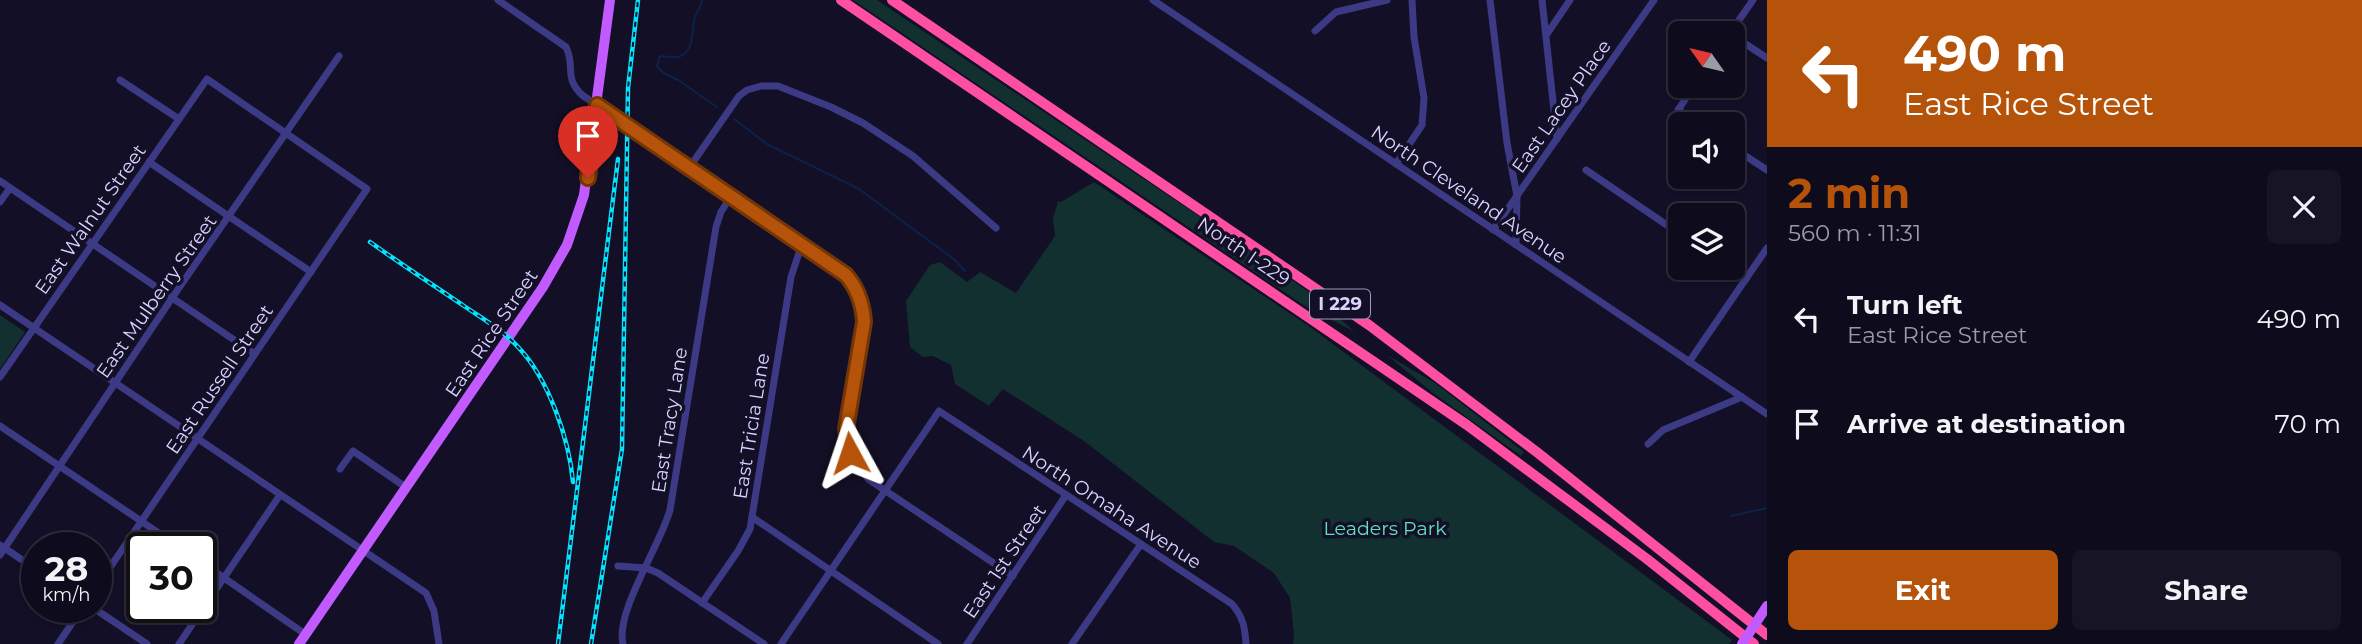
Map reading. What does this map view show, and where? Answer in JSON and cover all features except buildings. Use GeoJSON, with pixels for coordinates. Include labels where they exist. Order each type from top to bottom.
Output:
{"type":"FeatureCollection","features":[{"type":"Feature","properties":{"kind":"highway","name":"North I-229"},"geometry":{"type":"LineString","coordinates":[[841,0],[1467,425],[1636,551],[1754,644]]}},
{"type":"Feature","properties":{"kind":"highway","name":"North I-229"},"geometry":{"type":"LineString","coordinates":[[892,0],[1369,325],[1520,438],[1767,635]]}},
{"type":"Feature","properties":{"kind":"main road","name":"East Rice Street"},"geometry":{"type":"LineString","coordinates":[[299,644],[544,287],[567,245],[584,195],[610,0]]}},
{"type":"Feature","properties":{"kind":"main road"},"geometry":{"type":"LineString","coordinates":[[1742,644],[1767,606]]}},
{"type":"Feature","properties":{"kind":"street"},"geometry":{"type":"LineString","coordinates":[[498,0],[566,47],[571,58],[569,70],[572,85],[582,95],[802,244],[846,275],[855,285],[864,309],[864,322],[846,437],[850,453],[858,467],[884,492],[1013,576]]}},
{"type":"Feature","properties":{"kind":"street","name":"North Cleveland Avenue"},"geometry":{"type":"LineString","coordinates":[[1153,0],[1767,414]]}},
{"type":"Feature","properties":{"kind":"street"},"geometry":{"type":"LineString","coordinates":[[1315,31],[1336,12],[1387,0]]}},
{"type":"Feature","properties":{"kind":"street"},"geometry":{"type":"LineString","coordinates":[[1396,164],[1422,125],[1424,98],[1414,37],[1412,0]]}},
{"type":"Feature","properties":{"kind":"street"},"geometry":{"type":"LineString","coordinates":[[1490,0],[1510,162],[1517,196],[1517,245]]}},
{"type":"Feature","properties":{"kind":"street"},"geometry":{"type":"LineString","coordinates":[[1542,0],[1557,139]]}},
{"type":"Feature","properties":{"kind":"street"},"geometry":{"type":"LineString","coordinates":[[1546,34],[1570,0]]}},
{"type":"Feature","properties":{"kind":"street"},"geometry":{"type":"LineString","coordinates":[[1643,0],[1646,12]]}},
{"type":"Feature","properties":{"kind":"street","name":"East Lacey Place"},"geometry":{"type":"LineString","coordinates":[[1493,230],[1654,0]]}},
{"type":"Feature","properties":{"kind":"street"},"geometry":{"type":"LineString","coordinates":[[1739,21],[1753,0]]}},
{"type":"Feature","properties":{"kind":"street"},"geometry":{"type":"LineString","coordinates":[[1745,43],[1767,58]]}},
{"type":"Feature","properties":{"kind":"street","name":"East Mulberry Street"},"geometry":{"type":"LineString","coordinates":[[2,549],[340,56]]}},
{"type":"Feature","properties":{"kind":"street","name":"East Walnut Street"},"geometry":{"type":"LineString","coordinates":[[0,377],[207,79],[287,134]]}},
{"type":"Feature","properties":{"kind":"street"},"geometry":{"type":"LineString","coordinates":[[120,80],[179,119]]}},
{"type":"Feature","properties":{"kind":"street"},"geometry":{"type":"LineString","coordinates":[[689,167],[739,96],[761,86],[778,86],[831,107],[888,139],[939,177],[996,228]]}},
{"type":"Feature","properties":{"kind":"street"},"geometry":{"type":"LineString","coordinates":[[1681,112],[1678,110],[1686,98]]}},
{"type":"Feature","properties":{"kind":"street","name":"East Russell Street"},"geometry":{"type":"LineString","coordinates":[[112,564],[367,189],[287,134]]}},
{"type":"Feature","properties":{"kind":"street"},"geometry":{"type":"LineString","coordinates":[[1745,156],[1767,170]]}},
{"type":"Feature","properties":{"kind":"street"},"geometry":{"type":"LineString","coordinates":[[149,162],[311,272]]}},
{"type":"Feature","properties":{"kind":"street"},"geometry":{"type":"LineString","coordinates":[[1586,170],[1668,226]]}},
{"type":"Feature","properties":{"kind":"street"},"geometry":{"type":"LineString","coordinates":[[0,181],[255,354]]}},
{"type":"Feature","properties":{"kind":"street"},"geometry":{"type":"LineString","coordinates":[[0,202],[10,188]]}},
{"type":"Feature","properties":{"kind":"street","name":"East Tracy Lane"},"geometry":{"type":"LineString","coordinates":[[623,644],[621,629],[624,614],[666,525],[670,510],[716,227],[721,212],[732,196]]}},
{"type":"Feature","properties":{"kind":"street","name":"East Tricia Lane"},"geometry":{"type":"LineString","coordinates":[[702,603],[747,535],[791,277],[802,244]]}},
{"type":"Feature","properties":{"kind":"street"},"geometry":{"type":"LineString","coordinates":[[1689,362],[1767,248]]}},
{"type":"Feature","properties":{"kind":"street"},"geometry":{"type":"LineString","coordinates":[[0,305],[429,596],[439,644]]}},
{"type":"Feature","properties":{"kind":"street"},"geometry":{"type":"LineString","coordinates":[[1648,444],[1663,430],[1742,397]]}},
{"type":"Feature","properties":{"kind":"street","name":"North Omaha Avenue"},"geometry":{"type":"LineString","coordinates":[[884,492],[939,411],[1231,604],[1239,612],[1245,625],[1246,644]]}},
{"type":"Feature","properties":{"kind":"street"},"geometry":{"type":"LineString","coordinates":[[0,426],[157,532]]}},
{"type":"Feature","properties":{"kind":"street"},"geometry":{"type":"LineString","coordinates":[[340,469],[353,451],[407,488]]}},
{"type":"Feature","properties":{"kind":"street"},"geometry":{"type":"LineString","coordinates":[[781,644],[884,492]]}},
{"type":"Feature","properties":{"kind":"street"},"geometry":{"type":"LineString","coordinates":[[179,644],[280,495]]}},
{"type":"Feature","properties":{"kind":"street","name":"East 1st Street"},"geometry":{"type":"LineString","coordinates":[[967,644],[1066,495]]}},
{"type":"Feature","properties":{"kind":"street"},"geometry":{"type":"LineString","coordinates":[[752,517],[938,644]]}},
{"type":"Feature","properties":{"kind":"street"},"geometry":{"type":"LineString","coordinates":[[1072,644],[1141,544]]}},
{"type":"Feature","properties":{"kind":"street"},"geometry":{"type":"LineString","coordinates":[[2,549],[21,560]]}},
{"type":"Feature","properties":{"kind":"street"},"geometry":{"type":"LineString","coordinates":[[618,566],[646,568],[669,580],[764,644]]}},
{"type":"Feature","properties":{"kind":"street"},"geometry":{"type":"LineString","coordinates":[[217,572],[305,634]]}},
{"type":"Feature","properties":{"kind":"street"},"geometry":{"type":"LineString","coordinates":[[112,620],[147,644]]}},
{"type":"Feature","properties":{"kind":"street"},"geometry":{"type":"LineString","coordinates":[[58,644],[72,623]]}},
{"type":"Feature","properties":{"kind":"green space"},"geometry":{"type":"Polygon","coordinates":[[[853,0],[877,0],[1245,247],[1316,297],[1355,332],[1305,306],[853,0]]]}},
{"type":"Feature","properties":{"kind":"green space","name":"Leaders Park"},"geometry":{"type":"Polygon","coordinates":[[[1094,182],[1310,327],[1732,640],[1729,644],[1293,644],[1290,598],[1274,573],[1234,546],[1214,542],[1084,441],[1003,389],[989,406],[955,384],[951,365],[933,356],[923,357],[910,347],[906,301],[930,265],[940,262],[967,282],[980,272],[1016,293],[1055,236],[1053,219],[1058,201],[1061,202],[1094,182]]]}},
{"type":"Feature","properties":{"kind":"green space"},"geometry":{"type":"Polygon","coordinates":[[[0,315],[25,332],[0,369],[0,315]]]}},
{"type":"Feature","properties":{"kind":"green space"},"geometry":{"type":"Polygon","coordinates":[[[1387,355],[1435,383],[1524,452],[1521,456],[1433,393],[1387,355]]]}},
{"type":"Feature","properties":{"kind":"waterway"},"geometry":{"type":"LineString","coordinates":[[702,0],[695,16],[688,50],[678,57],[660,56],[657,66],[662,72],[717,107]]}},
{"type":"Feature","properties":{"kind":"waterway"},"geometry":{"type":"LineString","coordinates":[[734,119],[767,144],[859,189],[955,260],[965,271]]}},
{"type":"Feature","properties":{"kind":"waterway"},"geometry":{"type":"LineString","coordinates":[[1731,516],[1767,508]]}},
{"type":"Feature","properties":{"kind":"railway"},"geometry":{"type":"LineString","coordinates":[[591,644],[622,449],[628,88],[638,0]]}},
{"type":"Feature","properties":{"kind":"railway"},"geometry":{"type":"LineString","coordinates":[[558,644],[618,159]]}},
{"type":"Feature","properties":{"kind":"railway"},"geometry":{"type":"LineString","coordinates":[[370,242],[507,336],[530,361],[556,411],[567,447],[573,482]]}},
{"type":"Feature","properties":{"kind":"route"},"geometry":{"type":"LineString","coordinates":[[588,178],[597,105],[846,275],[855,285],[864,309],[846,429],[850,453]]}}]}
